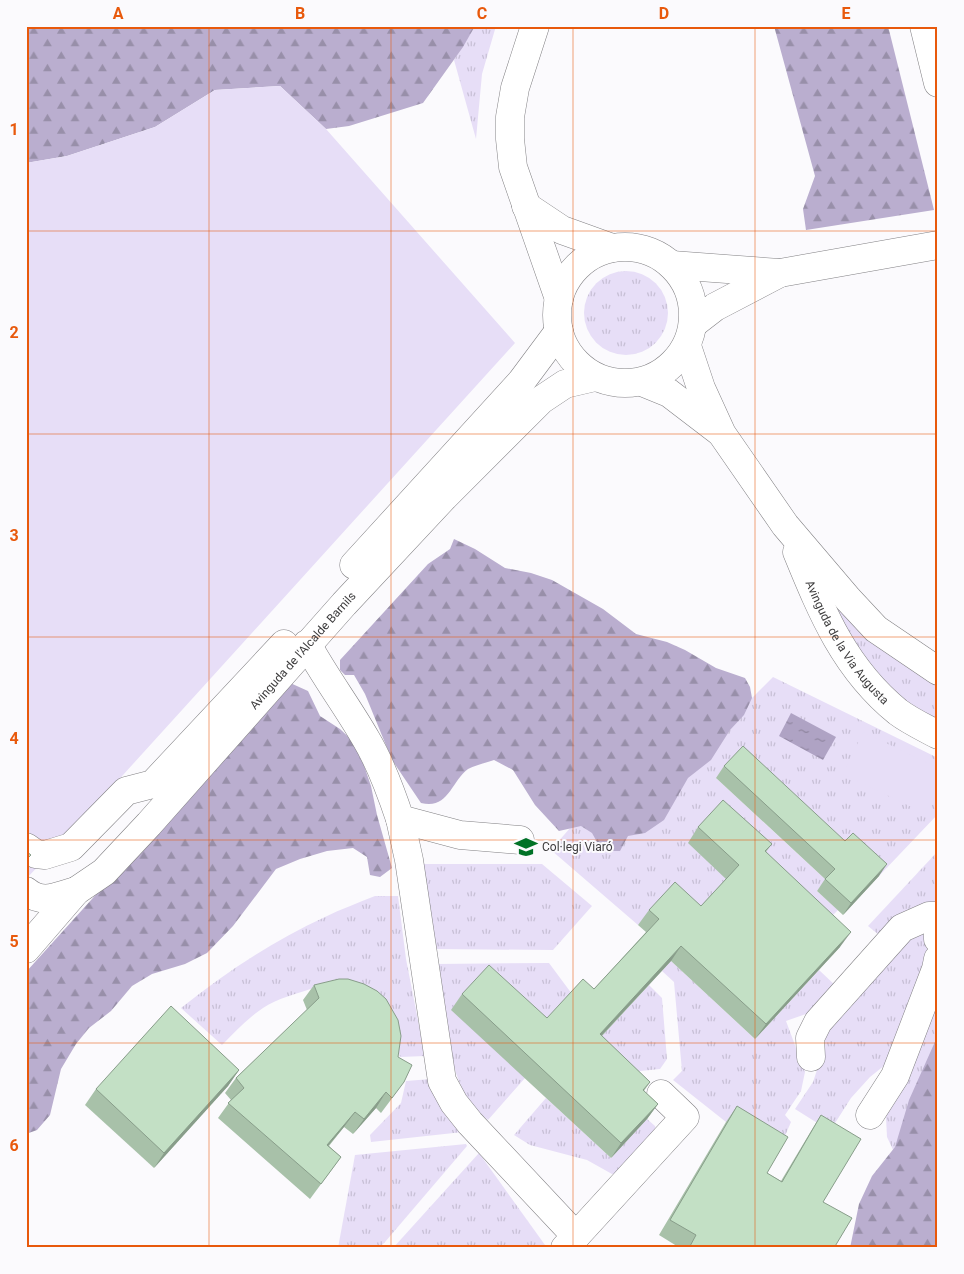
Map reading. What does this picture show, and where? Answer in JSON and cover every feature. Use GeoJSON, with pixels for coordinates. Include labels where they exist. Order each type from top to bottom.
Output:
{"type":"FeatureCollection","features":[{"type":"Feature","properties":{"kind":"main road"},"geometry":{"type":"LineString","coordinates":[[535,26],[515,88],[510,117],[510,139],[513,167],[559,299]]}},
{"type":"Feature","properties":{"kind":"main road"},"geometry":{"type":"LineString","coordinates":[[924,26],[938,83]]}},
{"type":"Feature","properties":{"kind":"main road"},"geometry":{"type":"LineString","coordinates":[[526,206],[562,230],[612,248]]}},
{"type":"Feature","properties":{"kind":"main road"},"geometry":{"type":"LineString","coordinates":[[672,265],[780,273],[938,245]]}},
{"type":"Feature","properties":{"kind":"main road"},"geometry":{"type":"LineString","coordinates":[[690,335],[694,311],[690,292],[680,274],[672,265],[659,255],[644,249],[628,246],[597,252],[578,266],[568,278],[559,299],[557,310],[559,331],[564,345],[582,369],[595,377],[618,384],[642,382],[668,369],[677,361],[690,335],[715,307],[780,273]]}},
{"type":"Feature","properties":{"kind":"main road","name":"Avinguda de l'Alcalde Barnils"},"geometry":{"type":"LineString","coordinates":[[26,847],[36,854],[46,855],[71,847],[126,790],[153,784],[295,632],[517,387],[559,331]]}},
{"type":"Feature","properties":{"kind":"main road","name":"Avinguda de la Via Augusta"},"geometry":{"type":"LineString","coordinates":[[690,335],[702,388],[722,434],[785,525],[876,629],[938,672]]}},
{"type":"Feature","properties":{"kind":"main road","name":"Avinguda de l'Alcalde Barnils"},"geometry":{"type":"LineString","coordinates":[[26,949],[76,891],[104,872],[143,831],[307,644],[444,497],[542,400],[565,384],[595,377]]}},
{"type":"Feature","properties":{"kind":"main road","name":"Avinguda de la Via Augusta"},"geometry":{"type":"LineString","coordinates":[[642,382],[669,394],[722,434]]}},
{"type":"Feature","properties":{"kind":"main road","name":"Avinguda de la Via Augusta"},"geometry":{"type":"LineString","coordinates":[[785,525],[820,609],[859,674],[900,713],[938,735]]}},
{"type":"Feature","properties":{"kind":"main road"},"geometry":{"type":"LineString","coordinates":[[307,644],[318,665],[366,739],[387,781],[400,820],[409,860],[442,1082],[454,1104],[571,1242],[685,1117],[661,1094]]}},
{"type":"Feature","properties":{"kind":"main road"},"geometry":{"type":"LineString","coordinates":[[400,820],[460,835],[520,840]]}},
{"type":"Feature","properties":{"kind":"main road"},"geometry":{"type":"LineString","coordinates":[[26,891],[34,898],[43,900],[76,891]]}},
{"type":"Feature","properties":{"kind":"main road"},"geometry":{"type":"LineString","coordinates":[[811,1058],[810,1038],[818,1022],[902,928],[929,916],[938,916]]}},
{"type":"Feature","properties":{"kind":"main road"},"geometry":{"type":"LineString","coordinates":[[938,928],[938,939]]}},
{"type":"Feature","properties":{"kind":"main road"},"geometry":{"type":"LineString","coordinates":[[870,1115],[895,1076],[936,969],[938,959]]}},
{"type":"Feature","properties":{"kind":"green space"},"geometry":{"type":"Polygon","coordinates":[[[26,26],[475,26],[463,47],[423,103],[349,126],[326,129],[280,86],[215,90],[155,127],[67,156],[26,163],[26,26]]]}},
{"type":"Feature","properties":{"kind":"green space"},"geometry":{"type":"Polygon","coordinates":[[[475,26],[496,26],[482,74],[476,139],[454,60],[475,26]]]}},
{"type":"Feature","properties":{"kind":"green space"},"geometry":{"type":"Polygon","coordinates":[[[774,26],[888,26],[934,210],[806,230],[803,209],[815,176],[774,26]]]}},
{"type":"Feature","properties":{"kind":"green space"},"geometry":{"type":"Polygon","coordinates":[[[280,86],[326,129],[515,343],[84,818],[26,879],[26,163],[67,156],[155,127],[215,90],[280,86]]]}},
{"type":"Feature","properties":{"kind":"green space"},"geometry":{"type":"Polygon","coordinates":[[[618,271],[634,271],[650,278],[661,289],[668,305],[665,329],[656,343],[650,348],[634,355],[618,355],[602,348],[591,337],[584,321],[584,305],[591,289],[602,278],[618,271]]]}},
{"type":"Feature","properties":{"kind":"green space"},"geometry":{"type":"Polygon","coordinates":[[[454,539],[475,549],[505,568],[531,573],[552,580],[603,609],[636,634],[667,642],[685,650],[716,668],[745,678],[750,687],[752,698],[744,715],[730,730],[711,760],[688,778],[664,820],[645,833],[628,836],[620,851],[602,851],[592,833],[581,826],[559,831],[535,805],[513,770],[494,760],[468,769],[443,799],[430,804],[421,803],[392,760],[365,694],[354,675],[345,675],[340,670],[340,660],[428,564],[450,549],[454,539]]]}},
{"type":"Feature","properties":{"kind":"green space"},"geometry":{"type":"Polygon","coordinates":[[[826,595],[862,632],[887,653],[938,687],[938,722],[902,699],[875,673],[860,652],[826,595]]]}},
{"type":"Feature","properties":{"kind":"green space"},"geometry":{"type":"Polygon","coordinates":[[[773,677],[938,758],[938,814],[879,876],[845,845],[716,778],[826,880],[817,891],[838,910],[820,928],[728,881],[691,922],[664,897],[638,925],[551,850],[583,813],[734,716],[773,677]]]}},
{"type":"Feature","properties":{"kind":"green space"},"geometry":{"type":"Polygon","coordinates":[[[288,682],[308,691],[320,716],[340,729],[357,745],[371,786],[392,868],[380,877],[370,875],[367,857],[353,848],[327,851],[276,869],[233,926],[207,953],[185,964],[152,974],[132,986],[111,1011],[89,1028],[76,1044],[61,1069],[50,1115],[37,1130],[26,1134],[26,972],[288,682]]]}},
{"type":"Feature","properties":{"kind":"green space"},"geometry":{"type":"Polygon","coordinates":[[[863,732],[938,768],[938,789],[926,814],[843,774],[863,732]]]}},
{"type":"Feature","properties":{"kind":"green space"},"geometry":{"type":"Polygon","coordinates":[[[938,851],[938,906],[884,939],[868,926],[938,851]]]}},
{"type":"Feature","properties":{"kind":"green space"},"geometry":{"type":"Polygon","coordinates":[[[420,864],[542,864],[592,906],[553,950],[434,949],[420,864]]]}},
{"type":"Feature","properties":{"kind":"green space"},"geometry":{"type":"Polygon","coordinates":[[[375,896],[398,896],[406,959],[425,1056],[400,1057],[393,1031],[313,988],[281,999],[263,1008],[222,1045],[181,1008],[232,970],[268,947],[331,914],[375,896]]]}},
{"type":"Feature","properties":{"kind":"green space"},"geometry":{"type":"Polygon","coordinates":[[[922,932],[929,947],[929,962],[890,1061],[870,1077],[851,1098],[830,1131],[795,1109],[813,1082],[829,1025],[900,938],[922,932]]]}},
{"type":"Feature","properties":{"kind":"green space"},"geometry":{"type":"Polygon","coordinates":[[[671,961],[755,1039],[819,970],[837,987],[820,1009],[786,1021],[805,1072],[801,1091],[785,1115],[791,1122],[778,1152],[726,1122],[673,1080],[682,1071],[674,982],[662,971],[671,961]]]}},
{"type":"Feature","properties":{"kind":"green space"},"geometry":{"type":"Polygon","coordinates":[[[549,963],[572,994],[525,1078],[488,1120],[474,1108],[465,1094],[458,1077],[447,1039],[435,964],[549,963]]]}},
{"type":"Feature","properties":{"kind":"green space"},"geometry":{"type":"Polygon","coordinates":[[[938,984],[938,1073],[895,1154],[887,1137],[886,1117],[938,984]]]}},
{"type":"Feature","properties":{"kind":"green space"},"geometry":{"type":"Polygon","coordinates":[[[649,985],[662,998],[667,1059],[660,1069],[640,1071],[628,1086],[589,1049],[649,985]]]}},
{"type":"Feature","properties":{"kind":"green space"},"geometry":{"type":"Polygon","coordinates":[[[938,1035],[938,1248],[850,1248],[859,1204],[872,1176],[895,1147],[909,1100],[938,1035]]]}},
{"type":"Feature","properties":{"kind":"green space"},"geometry":{"type":"Polygon","coordinates":[[[431,1079],[463,1132],[371,1142],[370,1135],[401,1103],[406,1081],[431,1079]]]}},
{"type":"Feature","properties":{"kind":"green space"},"geometry":{"type":"Polygon","coordinates":[[[546,1098],[611,1158],[647,1119],[655,1126],[657,1136],[622,1173],[612,1174],[587,1160],[530,1145],[514,1135],[546,1098]]]}},
{"type":"Feature","properties":{"kind":"green space"},"geometry":{"type":"Polygon","coordinates":[[[466,1144],[467,1146],[379,1248],[338,1248],[355,1155],[466,1144]]]}},
{"type":"Feature","properties":{"kind":"green space"},"geometry":{"type":"Polygon","coordinates":[[[479,1153],[545,1245],[544,1248],[393,1248],[479,1153]]]}},
{"type":"Feature","properties":{"kind":"water"},"geometry":{"type":"Polygon","coordinates":[[[791,713],[836,737],[823,760],[779,736],[791,713]]]}},
{"type":"Feature","properties":{"kind":"building"},"geometry":{"type":"Polygon","coordinates":[[[743,746],[845,841],[853,833],[887,864],[851,903],[825,879],[835,869],[724,766],[743,746]]]}},
{"type":"Feature","properties":{"kind":"building"},"geometry":{"type":"Polygon","coordinates":[[[723,800],[772,844],[765,851],[851,932],[766,1024],[681,946],[600,1034],[650,1082],[643,1090],[658,1104],[621,1143],[462,994],[489,965],[547,1018],[583,979],[594,989],[659,919],[649,910],[675,882],[701,906],[739,865],[698,827],[723,800]]]}},
{"type":"Feature","properties":{"kind":"building"},"geometry":{"type":"Polygon","coordinates":[[[26,851],[31,855],[26,860],[26,851]]]}},
{"type":"Feature","properties":{"kind":"building"},"geometry":{"type":"Polygon","coordinates":[[[339,979],[348,979],[364,984],[377,991],[386,999],[398,1020],[401,1036],[398,1057],[412,1065],[404,1082],[392,1098],[386,1092],[364,1119],[355,1112],[327,1145],[341,1157],[321,1184],[228,1103],[244,1088],[236,1078],[319,998],[314,985],[339,979]]]}},
{"type":"Feature","properties":{"kind":"building"},"geometry":{"type":"Polygon","coordinates":[[[171,1006],[239,1070],[164,1153],[96,1089],[171,1006]]]}},
{"type":"Feature","properties":{"kind":"building"},"geometry":{"type":"Polygon","coordinates":[[[737,1106],[788,1137],[767,1173],[782,1182],[821,1115],[861,1139],[823,1202],[852,1218],[834,1248],[689,1248],[696,1235],[670,1220],[737,1106]]]}},
{"type":"Feature","properties":{"kind":"place","name":"Col·legi Viaró"},"geometry":{"type":"Point","coordinates":[526,847]}}]}
